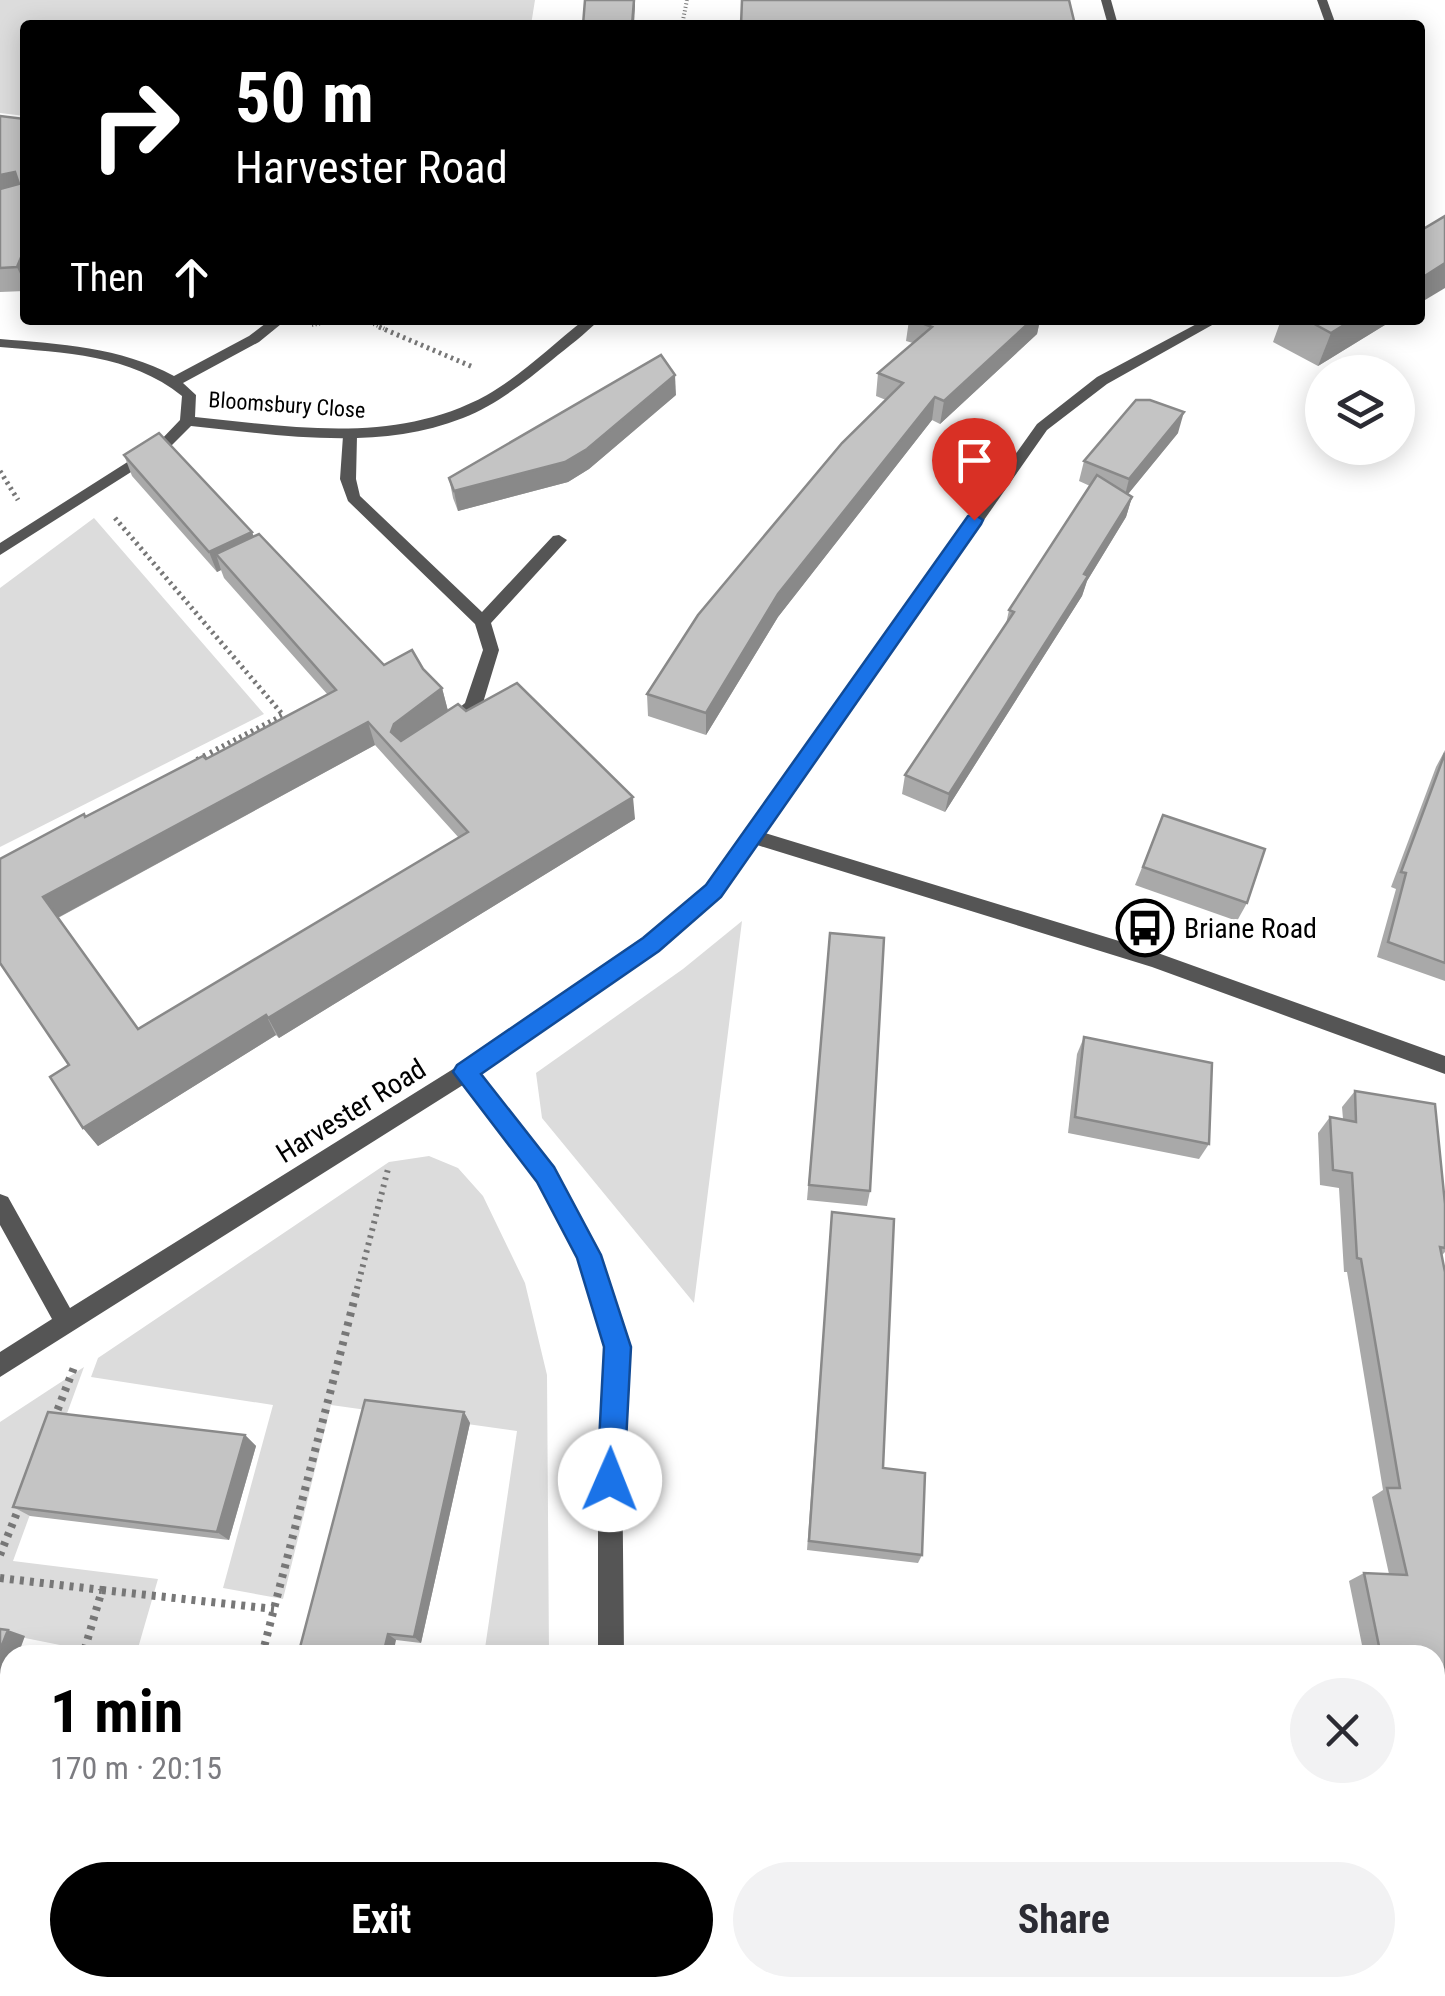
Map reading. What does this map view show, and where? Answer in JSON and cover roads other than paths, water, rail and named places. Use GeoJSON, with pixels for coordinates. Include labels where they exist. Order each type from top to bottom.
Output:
{"type":"FeatureCollection","features":[{"type":"Feature","properties":{"kind":"street"},"geometry":{"type":"LineString","coordinates":[[174,381],[254,339],[272,325]]}},
{"type":"Feature","properties":{"kind":"street","name":"Bloomsbury Close"},"geometry":{"type":"LineString","coordinates":[[188,421],[350,436],[399,430],[446,418],[494,398],[586,325]]}},
{"type":"Feature","properties":{"kind":"street","name":"Harvester Road"},"geometry":{"type":"LineString","coordinates":[[0,1365],[465,1072],[651,945],[714,891],[1042,427],[1070,400],[1105,377],[1204,325]]}},
{"type":"Feature","properties":{"kind":"street"},"geometry":{"type":"LineString","coordinates":[[0,343],[80,351],[140,365],[174,381],[189,396],[188,421],[164,445],[0,550]]}},
{"type":"Feature","properties":{"kind":"street"},"geometry":{"type":"LineString","coordinates":[[350,436],[348,479],[354,498],[482,622],[491,650],[473,706],[426,742]]}},
{"type":"Feature","properties":{"kind":"street"},"geometry":{"type":"LineString","coordinates":[[482,622],[559,540]]}},
{"type":"Feature","properties":{"kind":"street"},"geometry":{"type":"LineString","coordinates":[[751,836],[1155,960],[1445,1065]]}},
{"type":"Feature","properties":{"kind":"street"},"geometry":{"type":"LineString","coordinates":[[465,1072],[546,1174],[588,1255],[618,1347],[610,1444],[611,1645]]}},
{"type":"Feature","properties":{"kind":"street"},"geometry":{"type":"LineString","coordinates":[[0,1204],[66,1322]]}},
{"type":"Feature","properties":{"kind":"place","name":"Briane Road"},"geometry":{"type":"Point","coordinates":[1145,928]}}]}
